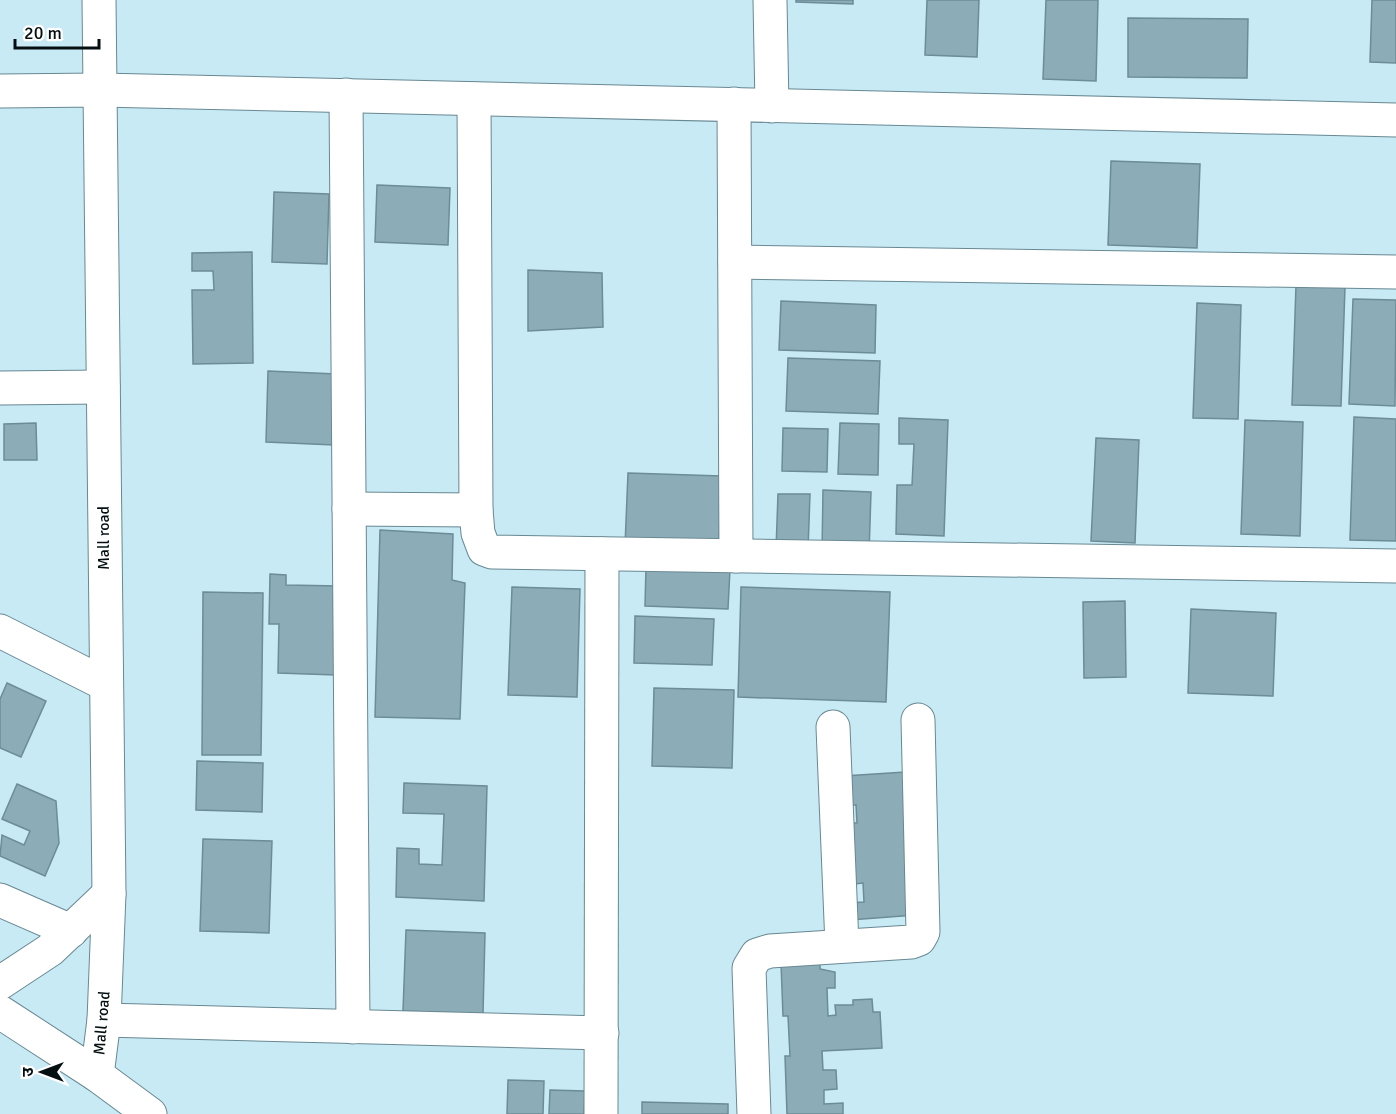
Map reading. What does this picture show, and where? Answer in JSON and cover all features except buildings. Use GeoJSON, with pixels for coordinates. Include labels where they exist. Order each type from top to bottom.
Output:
{"type":"FeatureCollection","features":[{"type":"Feature","properties":{"kind":"street","name":"Mall road"},"geometry":{"type":"LineString","coordinates":[[97,1075],[104,1020],[109,894],[99,0]]}},
{"type":"Feature","properties":{"kind":"street"},"geometry":{"type":"LineString","coordinates":[[770,0],[772,106]]}},
{"type":"Feature","properties":{"kind":"street"},"geometry":{"type":"LineString","coordinates":[[0,91],[100,90],[346,95],[1396,120]]}},
{"type":"Feature","properties":{"kind":"street"},"geometry":{"type":"LineString","coordinates":[[346,95],[352,1027]]}},
{"type":"Feature","properties":{"kind":"street"},"geometry":{"type":"LineString","coordinates":[[474,99],[476,510],[479,541],[484,549],[492,552],[1396,566]]}},
{"type":"Feature","properties":{"kind":"street"},"geometry":{"type":"LineString","coordinates":[[734,104],[736,556]]}},
{"type":"Feature","properties":{"kind":"street"},"geometry":{"type":"LineString","coordinates":[[735,262],[1396,272]]}},
{"type":"Feature","properties":{"kind":"street"},"geometry":{"type":"LineString","coordinates":[[0,388],[103,387]]}},
{"type":"Feature","properties":{"kind":"street"},"geometry":{"type":"LineString","coordinates":[[349,509],[476,510]]}},
{"type":"Feature","properties":{"kind":"street"},"geometry":{"type":"LineString","coordinates":[[601,1114],[602,554]]}},
{"type":"Feature","properties":{"kind":"street"},"geometry":{"type":"LineString","coordinates":[[0,631],[105,684]]}},
{"type":"Feature","properties":{"kind":"street"},"geometry":{"type":"LineString","coordinates":[[754,1114],[749,968],[753,960],[763,951],[911,942],[919,939],[923,932],[918,720]]}},
{"type":"Feature","properties":{"kind":"street"},"geometry":{"type":"LineString","coordinates":[[833,727],[842,945]]}},
{"type":"Feature","properties":{"kind":"street"},"geometry":{"type":"LineString","coordinates":[[0,983],[50,950],[109,894]]}},
{"type":"Feature","properties":{"kind":"street"},"geometry":{"type":"LineString","coordinates":[[0,900],[71,931]]}},
{"type":"Feature","properties":{"kind":"street"},"geometry":{"type":"LineString","coordinates":[[0,1012],[97,1075],[150,1114]]}},
{"type":"Feature","properties":{"kind":"street"},"geometry":{"type":"LineString","coordinates":[[104,1020],[602,1033]]}}]}
